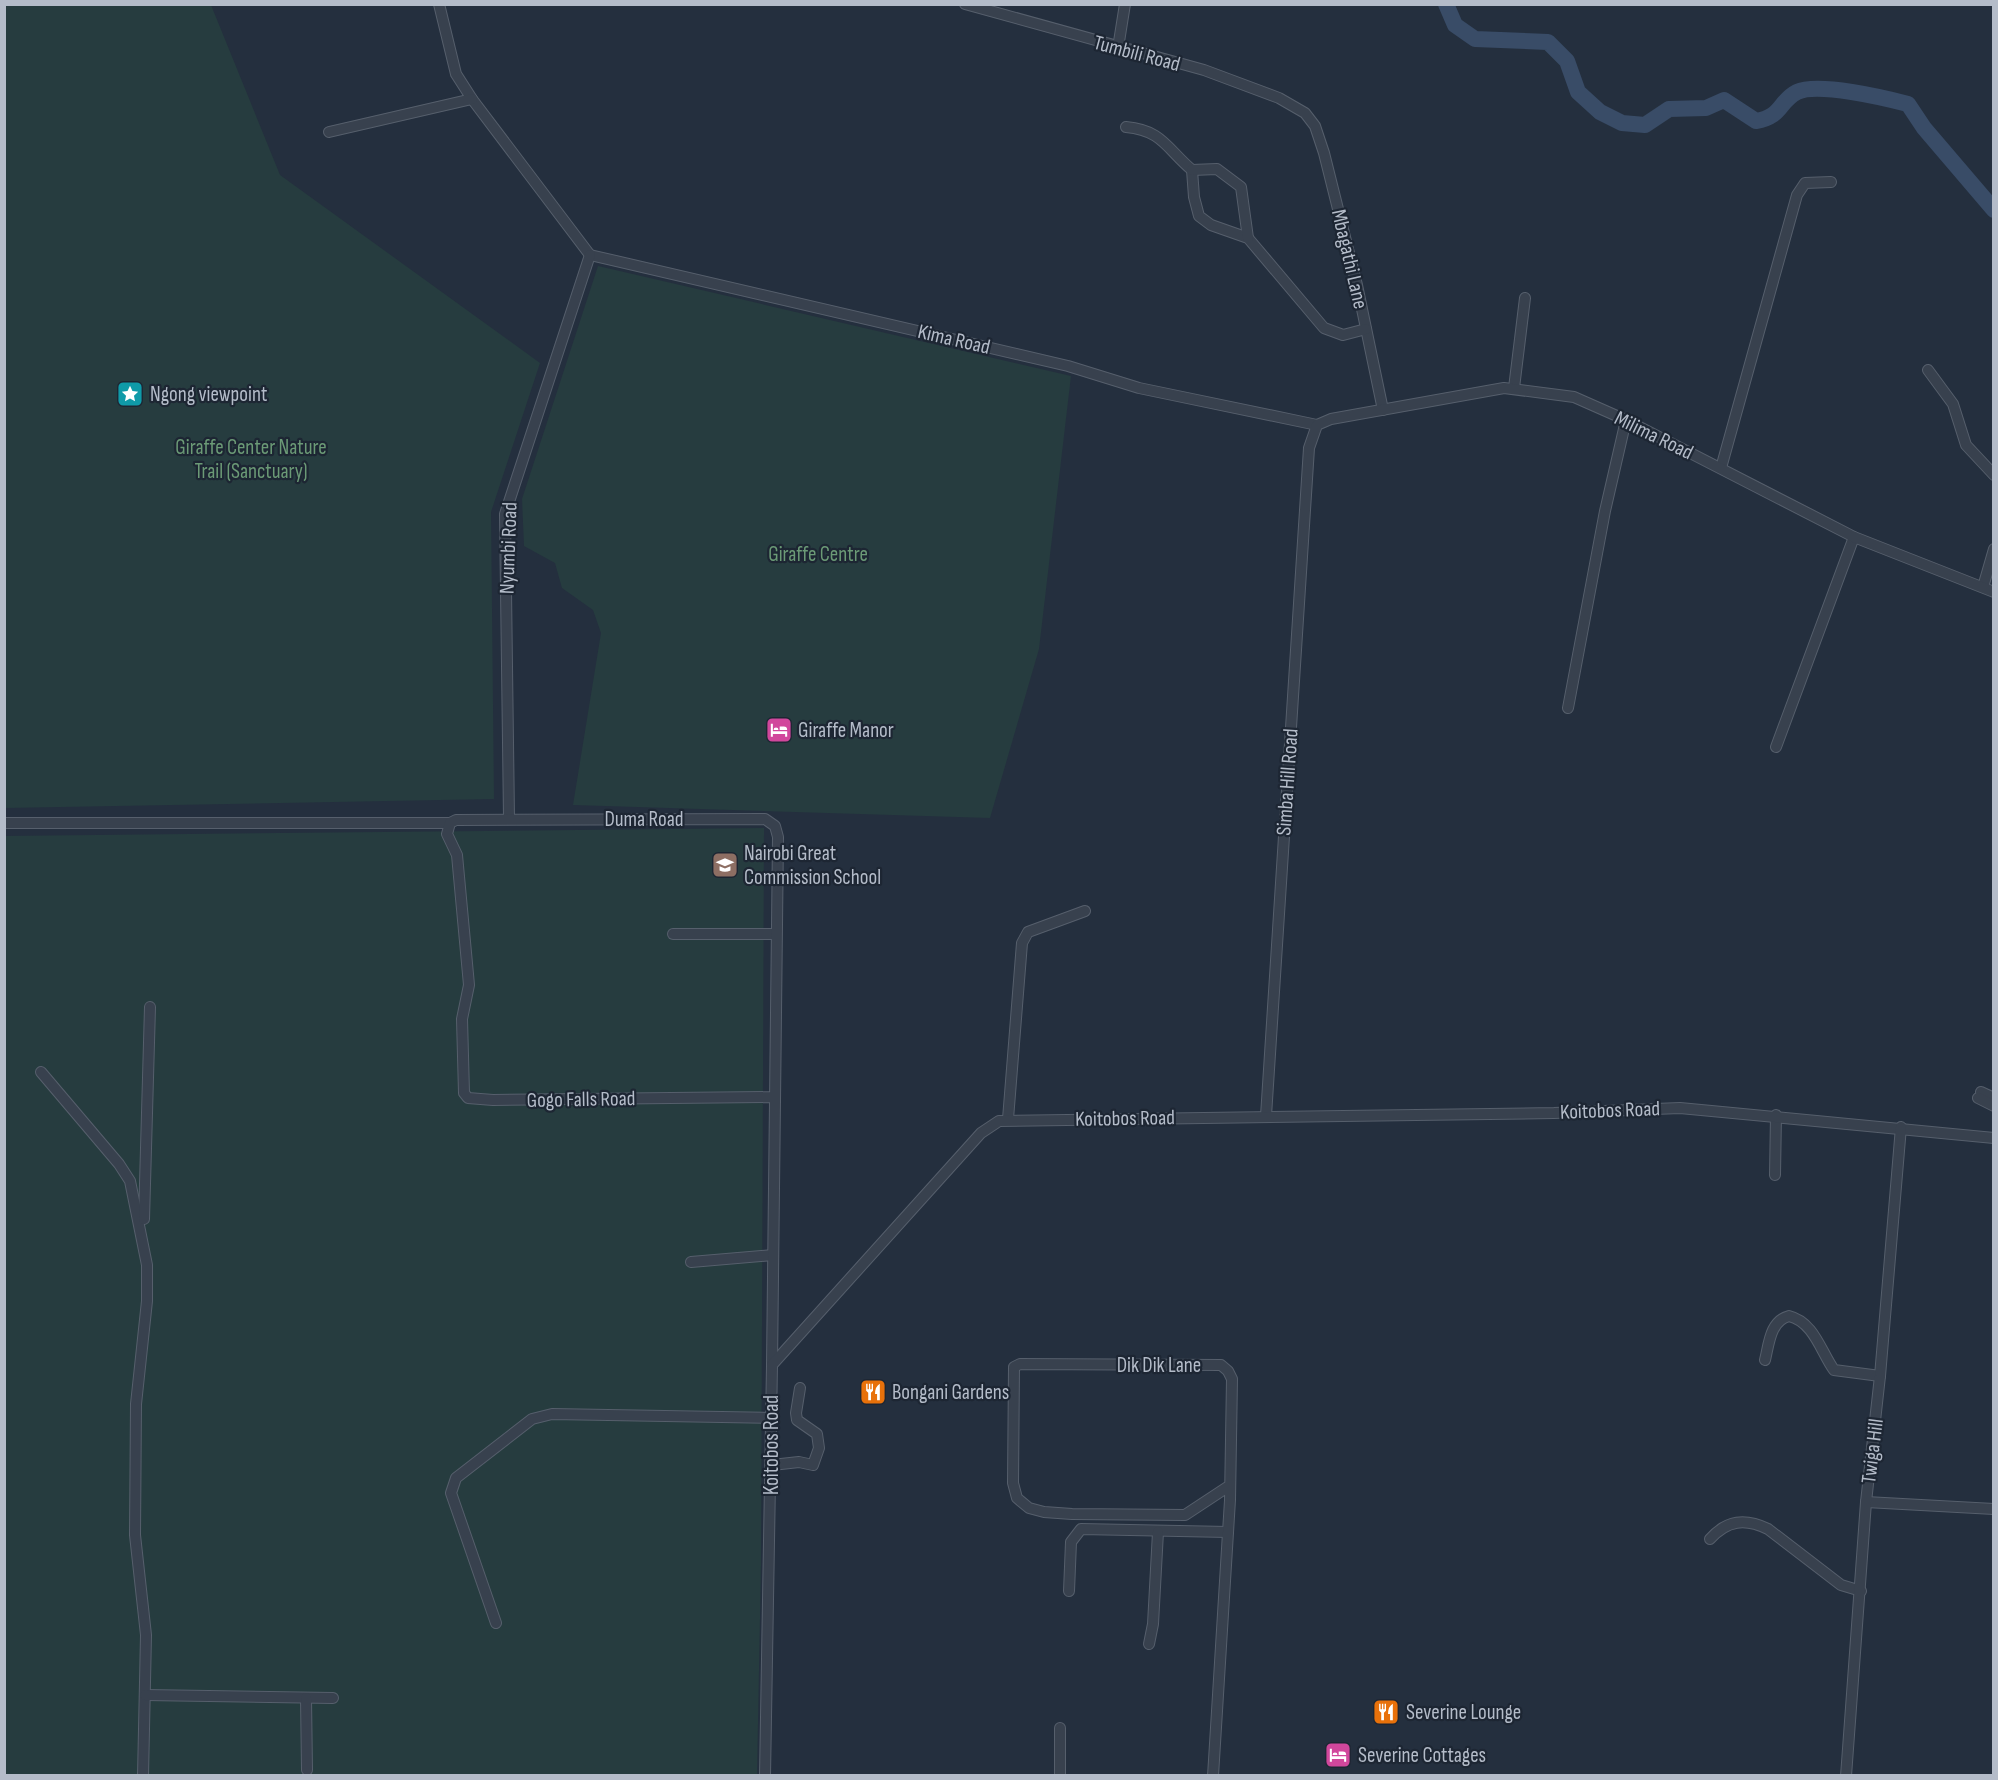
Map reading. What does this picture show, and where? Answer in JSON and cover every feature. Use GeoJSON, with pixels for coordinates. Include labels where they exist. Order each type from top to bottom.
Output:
{"type":"FeatureCollection","features":[{"type":"Feature","properties":{"kind":"street"},"geometry":{"type":"LineString","coordinates":[[439,4],[456,74],[472,99],[590,255]]}},
{"type":"Feature","properties":{"kind":"street","name":"Tumbili Road"},"geometry":{"type":"LineString","coordinates":[[965,4],[1204,70],[1279,98],[1305,113]]}},
{"type":"Feature","properties":{"kind":"street"},"geometry":{"type":"LineString","coordinates":[[1118,48],[1125,4]]}},
{"type":"Feature","properties":{"kind":"street"},"geometry":{"type":"LineString","coordinates":[[329,132],[472,99]]}},
{"type":"Feature","properties":{"kind":"street","name":"Mbagathi Lane"},"geometry":{"type":"LineString","coordinates":[[1305,113],[1315,126],[1324,153],[1383,410]]}},
{"type":"Feature","properties":{"kind":"street"},"geometry":{"type":"LineString","coordinates":[[1126,127],[1141,128],[1155,134],[1192,170],[1199,216],[1211,225],[1248,238],[1324,328],[1343,335],[1366,329]]}},
{"type":"Feature","properties":{"kind":"street"},"geometry":{"type":"LineString","coordinates":[[1192,170],[1217,169],[1240,187],[1248,238]]}},
{"type":"Feature","properties":{"kind":"street"},"geometry":{"type":"LineString","coordinates":[[1721,468],[1797,195],[1805,183],[1831,182]]}},
{"type":"Feature","properties":{"kind":"street","name":"Kima Road"},"geometry":{"type":"LineString","coordinates":[[590,255],[1056,363],[1139,388],[1317,425]]}},
{"type":"Feature","properties":{"kind":"street","name":"Nyumbi Road"},"geometry":{"type":"LineString","coordinates":[[509,818],[505,514],[590,255]]}},
{"type":"Feature","properties":{"kind":"street"},"geometry":{"type":"LineString","coordinates":[[1514,388],[1526,298]]}},
{"type":"Feature","properties":{"kind":"street"},"geometry":{"type":"LineString","coordinates":[[1928,370],[1953,404],[1966,445],[1994,475]]}},
{"type":"Feature","properties":{"kind":"street","name":"Milima Road"},"geometry":{"type":"LineString","coordinates":[[1317,425],[1331,418],[1514,388],[1574,398],[1626,420],[1854,537],[1988,590]]}},
{"type":"Feature","properties":{"kind":"street"},"geometry":{"type":"LineString","coordinates":[[1568,708],[1605,512],[1626,420]]}},
{"type":"Feature","properties":{"kind":"street","name":"Simba Hill Road"},"geometry":{"type":"LineString","coordinates":[[1266,1116],[1309,448],[1317,425]]}},
{"type":"Feature","properties":{"kind":"street"},"geometry":{"type":"LineString","coordinates":[[1776,747],[1854,537]]}},
{"type":"Feature","properties":{"kind":"street"},"geometry":{"type":"LineString","coordinates":[[1988,590],[1994,549]]}},
{"type":"Feature","properties":{"kind":"street","name":"Duma Road"},"geometry":{"type":"LineString","coordinates":[[4,823],[450,823],[456,820],[509,818],[765,819],[775,826],[778,837],[776,934]]}},
{"type":"Feature","properties":{"kind":"street","name":"Gogo Falls Road"},"geometry":{"type":"LineString","coordinates":[[450,823],[447,834],[457,855],[469,985],[462,1019],[464,1093],[468,1098],[493,1100],[775,1097]]}},
{"type":"Feature","properties":{"kind":"street"},"geometry":{"type":"LineString","coordinates":[[1008,1119],[1022,943],[1028,932],[1085,911]]}},
{"type":"Feature","properties":{"kind":"street"},"geometry":{"type":"LineString","coordinates":[[673,934],[776,934],[772,1365]]}},
{"type":"Feature","properties":{"kind":"street"},"geometry":{"type":"LineString","coordinates":[[143,1242],[150,1007]]}},
{"type":"Feature","properties":{"kind":"street"},"geometry":{"type":"LineString","coordinates":[[41,1072],[126,1173],[130,1181],[147,1265],[147,1301],[136,1404],[135,1535],[146,1635],[143,1776]]}},
{"type":"Feature","properties":{"kind":"street"},"geometry":{"type":"LineString","coordinates":[[1994,1098],[1979,1095],[1994,1106]]}},
{"type":"Feature","properties":{"kind":"street","name":"Koitobos Road"},"geometry":{"type":"LineString","coordinates":[[765,1776],[772,1365],[981,1133],[999,1120],[1554,1113],[1680,1108],[1776,1115],[1994,1138]]}},
{"type":"Feature","properties":{"kind":"street"},"geometry":{"type":"LineString","coordinates":[[1775,1175],[1776,1115]]}},
{"type":"Feature","properties":{"kind":"street","name":"Twiga Hill"},"geometry":{"type":"LineString","coordinates":[[1846,1776],[1866,1502],[1880,1376],[1901,1127]]}},
{"type":"Feature","properties":{"kind":"street"},"geometry":{"type":"LineString","coordinates":[[691,1262],[772,1255]]}},
{"type":"Feature","properties":{"kind":"street"},"geometry":{"type":"LineString","coordinates":[[1765,1360],[1772,1331],[1779,1322],[1790,1316],[1797,1318],[1818,1340],[1834,1370],[1880,1376]]}},
{"type":"Feature","properties":{"kind":"street","name":"Dik Dik Lane"},"geometry":{"type":"LineString","coordinates":[[1213,1776],[1228,1532],[1232,1379],[1221,1365],[1020,1364],[1014,1367],[1013,1483],[1017,1498],[1029,1508],[1044,1512],[1072,1514],[1185,1515],[1207,1498],[1229,1486]]}},
{"type":"Feature","properties":{"kind":"street"},"geometry":{"type":"LineString","coordinates":[[772,1465],[799,1462],[813,1465],[819,1448],[817,1434],[797,1420],[800,1388]]}},
{"type":"Feature","properties":{"kind":"street"},"geometry":{"type":"LineString","coordinates":[[496,1623],[451,1493],[456,1478],[532,1419],[552,1414],[771,1418]]}},
{"type":"Feature","properties":{"kind":"street"},"geometry":{"type":"LineString","coordinates":[[1866,1502],[1994,1509]]}},
{"type":"Feature","properties":{"kind":"street"},"geometry":{"type":"LineString","coordinates":[[1710,1539],[1721,1527],[1738,1521],[1755,1523],[1768,1529],[1841,1585],[1861,1591]]}},
{"type":"Feature","properties":{"kind":"street"},"geometry":{"type":"LineString","coordinates":[[1068,1591],[1071,1542],[1081,1529],[1228,1532]]}},
{"type":"Feature","properties":{"kind":"street"},"geometry":{"type":"LineString","coordinates":[[1149,1644],[1153,1624],[1158,1532]]}},
{"type":"Feature","properties":{"kind":"street"},"geometry":{"type":"LineString","coordinates":[[145,1695],[333,1698]]}},
{"type":"Feature","properties":{"kind":"street"},"geometry":{"type":"LineString","coordinates":[[306,1698],[307,1770]]}},
{"type":"Feature","properties":{"kind":"street"},"geometry":{"type":"LineString","coordinates":[[1060,1728],[1060,1776]]}},
{"type":"Feature","properties":{"kind":"green space","name":"Giraffe Center Nature Trail (Sanctuary)"},"geometry":{"type":"Polygon","coordinates":[[[4,5],[211,5],[280,175],[540,363],[491,512],[494,799],[5,808],[4,5]]]}},
{"type":"Feature","properties":{"kind":"green space","name":"Giraffe Centre"},"geometry":{"type":"Polygon","coordinates":[[[598,266],[1071,376],[1039,649],[990,818],[573,805],[601,633],[593,610],[562,588],[555,563],[524,546],[522,499],[598,266]]]}},
{"type":"Feature","properties":{"kind":"green space"},"geometry":{"type":"Polygon","coordinates":[[[764,828],[761,1565],[757,1775],[5,1775],[4,836],[764,828]]]}},
{"type":"Feature","properties":{"kind":"waterway"},"geometry":{"type":"LineString","coordinates":[[1446,4],[1455,25],[1475,39],[1548,42],[1567,61],[1578,92],[1600,112],[1622,123],[1645,125],[1669,109],[1706,108],[1724,100],[1756,121],[1771,116],[1791,96],[1807,89],[1852,92],[1908,104],[1924,128],[1994,210]]}},
{"type":"Feature","properties":{"kind":"place","name":"Ngong viewpoint"},"geometry":{"type":"Point","coordinates":[130,394]}},
{"type":"Feature","properties":{"kind":"place","name":"Giraffe Manor"},"geometry":{"type":"Point","coordinates":[779,730]}},
{"type":"Feature","properties":{"kind":"place","name":"Nairobi Great Commission School"},"geometry":{"type":"Point","coordinates":[725,865]}},
{"type":"Feature","properties":{"kind":"place","name":"Bongani Gardens"},"geometry":{"type":"Point","coordinates":[873,1392]}},
{"type":"Feature","properties":{"kind":"place","name":"Severine Lounge"},"geometry":{"type":"Point","coordinates":[1386,1712]}},
{"type":"Feature","properties":{"kind":"place","name":"Severine Cottages"},"geometry":{"type":"Point","coordinates":[1338,1755]}}]}
